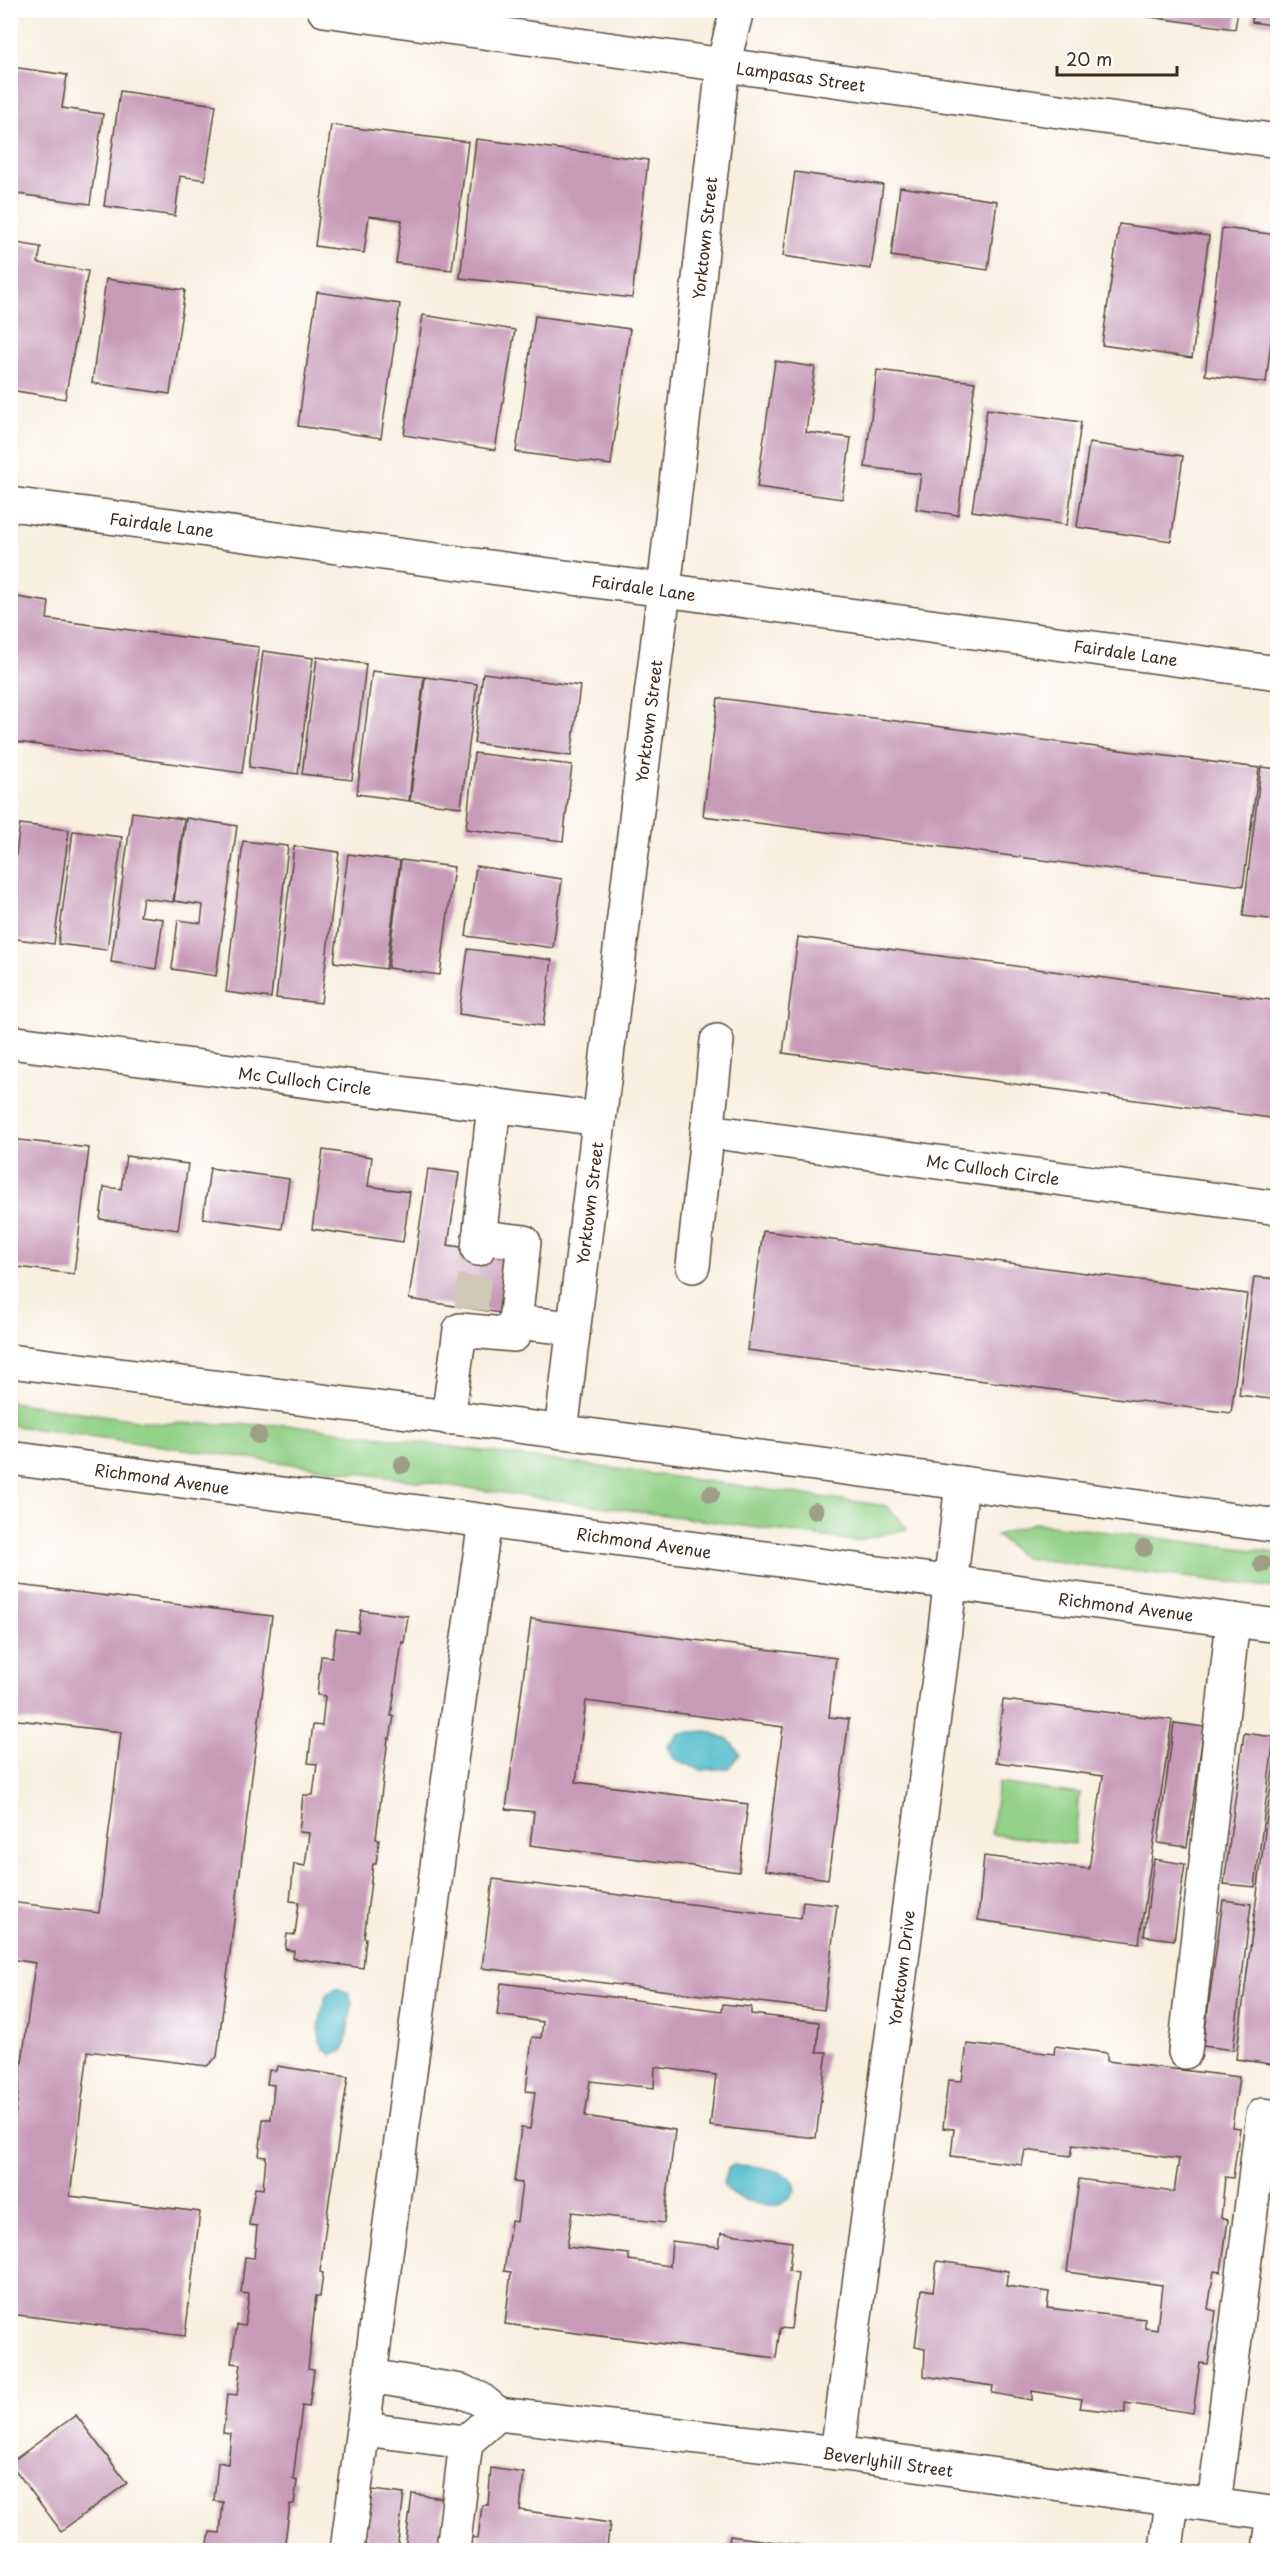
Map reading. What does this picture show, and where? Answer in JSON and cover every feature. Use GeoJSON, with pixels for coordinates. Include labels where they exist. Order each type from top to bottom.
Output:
{"type":"FeatureCollection","features":[{"type":"Feature","properties":{"kind":"street","name":"Lampasas Street"},"geometry":{"type":"LineString","coordinates":[[324,10],[1278,141]]}},
{"type":"Feature","properties":{"kind":"street","name":"Yorktown Street"},"geometry":{"type":"LineString","coordinates":[[561,1432],[664,590],[723,65],[737,10]]}},
{"type":"Feature","properties":{"kind":"street","name":"Fairdale Lane"},"geometry":{"type":"LineString","coordinates":[[10,504],[1278,673]]}},
{"type":"Feature","properties":{"kind":"street"},"geometry":{"type":"LineString","coordinates":[[693,1266],[717,1041]]}},
{"type":"Feature","properties":{"kind":"street","name":"Mc Culloch Circle"},"geometry":{"type":"LineString","coordinates":[[10,1042],[599,1119]]}},
{"type":"Feature","properties":{"kind":"street"},"geometry":{"type":"LineString","coordinates":[[448,1418],[460,1330],[470,1320],[514,1335],[524,1242],[478,1243],[494,1105]]}},
{"type":"Feature","properties":{"kind":"street","name":"Mc Culloch Circle"},"geometry":{"type":"LineString","coordinates":[[708,1131],[1278,1208]]}},
{"type":"Feature","properties":{"kind":"street"},"geometry":{"type":"LineString","coordinates":[[515,1322],[573,1328]]}},
{"type":"Feature","properties":{"kind":"street"},"geometry":{"type":"LineString","coordinates":[[10,1361],[962,1483],[1278,1526]]}},
{"type":"Feature","properties":{"kind":"street","name":"Richmond Avenue"},"geometry":{"type":"LineString","coordinates":[[10,1458],[1278,1626]]}},
{"type":"Feature","properties":{"kind":"street","name":"Yorktown Drive"},"geometry":{"type":"LineString","coordinates":[[837,2453],[962,1483]]}},
{"type":"Feature","properties":{"kind":"street"},"geometry":{"type":"LineString","coordinates":[[347,2550],[485,1521]]}},
{"type":"Feature","properties":{"kind":"street"},"geometry":{"type":"LineString","coordinates":[[1185,2052],[1233,1620]]}},
{"type":"Feature","properties":{"kind":"street"},"geometry":{"type":"LineString","coordinates":[[1214,2505],[1263,2115],[1278,2117]]}},
{"type":"Feature","properties":{"kind":"street"},"geometry":{"type":"LineString","coordinates":[[370,2376],[461,2391],[480,2399],[498,2414],[466,2442],[453,2550]]}},
{"type":"Feature","properties":{"kind":"street","name":"Beverlyhill Street"},"geometry":{"type":"LineString","coordinates":[[498,2414],[837,2453],[1276,2514]]}},
{"type":"Feature","properties":{"kind":"street"},"geometry":{"type":"LineString","coordinates":[[364,2429],[466,2442]]}},
{"type":"Feature","properties":{"kind":"street"},"geometry":{"type":"LineString","coordinates":[[1166,2550],[1172,2500]]}},
{"type":"Feature","properties":{"kind":"street"},"geometry":{"type":"LineString","coordinates":[[1269,2550],[1276,2514]]}},
{"type":"Feature","properties":{"kind":"green space"},"geometry":{"type":"Polygon","coordinates":[[[10,1402],[158,1423],[293,1425],[887,1506],[907,1529],[854,1541],[15,1426],[11,1425],[10,1402]]]}},
{"type":"Feature","properties":{"kind":"green space"},"geometry":{"type":"Polygon","coordinates":[[[1034,1523],[1277,1553],[1277,1588],[1024,1558],[996,1535],[1034,1523]]]}},
{"type":"Feature","properties":{"kind":"green space"},"geometry":{"type":"Polygon","coordinates":[[[998,1783],[1080,1794],[1074,1844],[991,1834],[998,1783]]]}},
{"type":"Feature","properties":{"kind":"water"},"geometry":{"type":"Polygon","coordinates":[[[707,1731],[728,1739],[740,1754],[728,1768],[701,1770],[674,1759],[668,1746],[680,1733],[707,1731]]]}},
{"type":"Feature","properties":{"kind":"water"},"geometry":{"type":"Polygon","coordinates":[[[336,1988],[349,1993],[352,2003],[345,2046],[343,2051],[332,2055],[322,2044],[319,2028],[326,1996],[336,1988]]]}},
{"type":"Feature","properties":{"kind":"water"},"geometry":{"type":"Polygon","coordinates":[[[733,2165],[769,2169],[782,2173],[791,2179],[795,2186],[792,2195],[780,2205],[764,2205],[740,2198],[727,2189],[723,2183],[727,2170],[733,2165]]]}},
{"type":"Feature","properties":{"kind":"building"},"geometry":{"type":"Polygon","coordinates":[[[1105,10],[1129,10],[1129,15],[1105,10]]]}},
{"type":"Feature","properties":{"kind":"building"},"geometry":{"type":"Polygon","coordinates":[[[1145,10],[1238,10],[1235,29],[1144,16],[1145,10]]]}},
{"type":"Feature","properties":{"kind":"building"},"geometry":{"type":"Polygon","coordinates":[[[1253,10],[1278,10],[1278,26],[1252,22],[1253,10]]]}},
{"type":"Feature","properties":{"kind":"building"},"geometry":{"type":"Polygon","coordinates":[[[12,67],[67,75],[62,108],[103,114],[90,204],[10,193],[12,67]]]}},
{"type":"Feature","properties":{"kind":"building"},"geometry":{"type":"Polygon","coordinates":[[[120,91],[216,105],[205,180],[180,176],[175,216],[104,206],[120,91]]]}},
{"type":"Feature","properties":{"kind":"building"},"geometry":{"type":"Polygon","coordinates":[[[331,125],[468,142],[452,270],[396,263],[402,220],[369,216],[364,253],[315,246],[331,125]]]}},
{"type":"Feature","properties":{"kind":"building"},"geometry":{"type":"Polygon","coordinates":[[[476,139],[648,160],[632,298],[460,278],[476,139]]]}},
{"type":"Feature","properties":{"kind":"building"},"geometry":{"type":"Polygon","coordinates":[[[795,172],[883,185],[871,269],[783,256],[795,172]]]}},
{"type":"Feature","properties":{"kind":"building"},"geometry":{"type":"Polygon","coordinates":[[[900,187],[997,201],[988,270],[891,256],[900,187]]]}},
{"type":"Feature","properties":{"kind":"building"},"geometry":{"type":"Polygon","coordinates":[[[1119,224],[1209,236],[1192,358],[1102,345],[1119,224]]]}},
{"type":"Feature","properties":{"kind":"building"},"geometry":{"type":"Polygon","coordinates":[[[1222,228],[1278,235],[1278,316],[1274,315],[1266,383],[1205,375],[1222,228]]]}},
{"type":"Feature","properties":{"kind":"building"},"geometry":{"type":"Polygon","coordinates":[[[10,242],[41,247],[38,263],[88,271],[65,399],[10,390],[10,242]]]}},
{"type":"Feature","properties":{"kind":"building"},"geometry":{"type":"Polygon","coordinates":[[[106,279],[185,290],[170,394],[92,383],[106,279]]]}},
{"type":"Feature","properties":{"kind":"building"},"geometry":{"type":"Polygon","coordinates":[[[317,292],[400,304],[381,438],[298,426],[317,292]]]}},
{"type":"Feature","properties":{"kind":"building"},"geometry":{"type":"Polygon","coordinates":[[[423,315],[515,330],[495,450],[404,435],[423,315]]]}},
{"type":"Feature","properties":{"kind":"building"},"geometry":{"type":"Polygon","coordinates":[[[535,316],[630,329],[611,465],[516,452],[535,316]]]}},
{"type":"Feature","properties":{"kind":"building"},"geometry":{"type":"Polygon","coordinates":[[[775,361],[815,367],[806,432],[851,438],[842,499],[757,487],[775,361]]]}},
{"type":"Feature","properties":{"kind":"building"},"geometry":{"type":"Polygon","coordinates":[[[877,370],[975,382],[958,515],[916,509],[921,474],[865,467],[877,370]]]}},
{"type":"Feature","properties":{"kind":"building"},"geometry":{"type":"Polygon","coordinates":[[[987,409],[1081,422],[1067,525],[972,511],[987,409]]]}},
{"type":"Feature","properties":{"kind":"building"},"geometry":{"type":"Polygon","coordinates":[[[1089,443],[1183,456],[1171,541],[1077,527],[1089,443]]]}},
{"type":"Feature","properties":{"kind":"building"},"geometry":{"type":"Polygon","coordinates":[[[10,596],[49,602],[47,619],[259,647],[242,773],[10,741],[10,596]]]}},
{"type":"Feature","properties":{"kind":"building"},"geometry":{"type":"Polygon","coordinates":[[[263,651],[313,658],[298,774],[249,767],[263,651]]]}},
{"type":"Feature","properties":{"kind":"building"},"geometry":{"type":"Polygon","coordinates":[[[317,657],[366,664],[352,780],[302,774],[317,657]]]}},
{"type":"Feature","properties":{"kind":"building"},"geometry":{"type":"Polygon","coordinates":[[[372,671],[424,677],[409,801],[357,794],[372,671]]]}},
{"type":"Feature","properties":{"kind":"building"},"geometry":{"type":"Polygon","coordinates":[[[483,673],[580,686],[571,756],[474,743],[483,673]]]}},
{"type":"Feature","properties":{"kind":"building"},"geometry":{"type":"Polygon","coordinates":[[[425,677],[477,684],[461,807],[410,801],[425,677]]]}},
{"type":"Feature","properties":{"kind":"building"},"geometry":{"type":"Polygon","coordinates":[[[718,698],[1259,768],[1243,886],[703,816],[718,698]]]}},
{"type":"Feature","properties":{"kind":"building"},"geometry":{"type":"Polygon","coordinates":[[[474,753],[572,765],[563,841],[466,829],[474,753]]]}},
{"type":"Feature","properties":{"kind":"building"},"geometry":{"type":"Polygon","coordinates":[[[1261,767],[1278,769],[1278,920],[1243,916],[1261,767]]]}},
{"type":"Feature","properties":{"kind":"building"},"geometry":{"type":"Polygon","coordinates":[[[132,812],[184,819],[173,902],[143,898],[140,916],[163,919],[156,969],[111,962],[132,812]]]}},
{"type":"Feature","properties":{"kind":"building"},"geometry":{"type":"Polygon","coordinates":[[[186,818],[237,826],[216,976],[172,969],[178,920],[201,923],[203,905],[174,901],[186,818]]]}},
{"type":"Feature","properties":{"kind":"building"},"geometry":{"type":"Polygon","coordinates":[[[20,824],[69,830],[54,944],[10,938],[10,899],[20,824]]]}},
{"type":"Feature","properties":{"kind":"building"},"geometry":{"type":"Polygon","coordinates":[[[73,831],[122,837],[107,950],[58,944],[73,831]]]}},
{"type":"Feature","properties":{"kind":"building"},"geometry":{"type":"Polygon","coordinates":[[[243,841],[288,846],[271,998],[226,992],[243,841]]]}},
{"type":"Feature","properties":{"kind":"building"},"geometry":{"type":"Polygon","coordinates":[[[294,846],[339,852],[321,1003],[276,998],[294,846]]]}},
{"type":"Feature","properties":{"kind":"building"},"geometry":{"type":"Polygon","coordinates":[[[348,854],[400,861],[386,969],[334,962],[348,854]]]}},
{"type":"Feature","properties":{"kind":"building"},"geometry":{"type":"Polygon","coordinates":[[[401,860],[454,867],[440,975],[388,968],[401,860]]]}},
{"type":"Feature","properties":{"kind":"building"},"geometry":{"type":"Polygon","coordinates":[[[476,866],[562,879],[553,948],[466,936],[476,866]]]}},
{"type":"Feature","properties":{"kind":"building"},"geometry":{"type":"Polygon","coordinates":[[[798,937],[1278,1001],[1278,1119],[783,1053],[798,937]]]}},
{"type":"Feature","properties":{"kind":"building"},"geometry":{"type":"Polygon","coordinates":[[[468,949],[552,960],[543,1026],[459,1014],[468,949]]]}},
{"type":"Feature","properties":{"kind":"building"},"geometry":{"type":"Polygon","coordinates":[[[10,1139],[89,1148],[74,1274],[10,1266],[10,1139]]]}},
{"type":"Feature","properties":{"kind":"building"},"geometry":{"type":"Polygon","coordinates":[[[323,1150],[372,1157],[368,1186],[410,1192],[403,1242],[312,1229],[323,1150]]]}},
{"type":"Feature","properties":{"kind":"building"},"geometry":{"type":"Polygon","coordinates":[[[126,1156],[188,1164],[178,1230],[100,1219],[104,1187],[121,1189],[126,1156]]]}},
{"type":"Feature","properties":{"kind":"building"},"geometry":{"type":"Polygon","coordinates":[[[210,1168],[289,1179],[282,1229],[203,1218],[210,1168]]]}},
{"type":"Feature","properties":{"kind":"building"},"geometry":{"type":"Polygon","coordinates":[[[428,1169],[459,1173],[448,1245],[516,1255],[507,1314],[409,1299],[428,1169]]]}},
{"type":"Feature","properties":{"kind":"building"},"geometry":{"type":"Polygon","coordinates":[[[763,1231],[1247,1294],[1231,1413],[747,1350],[763,1231]]]}},
{"type":"Feature","properties":{"kind":"building"},"geometry":{"type":"Polygon","coordinates":[[[1254,1277],[1278,1279],[1278,1400],[1239,1395],[1254,1277]]]}},
{"type":"Feature","properties":{"kind":"building"},"geometry":{"type":"Polygon","coordinates":[[[10,1584],[272,1616],[217,2057],[207,2066],[88,2051],[70,2196],[200,2212],[185,2336],[10,2314],[10,2154],[35,1963],[10,1959],[10,1902],[99,1913],[121,1732],[10,1719],[10,1584]]]}},
{"type":"Feature","properties":{"kind":"building"},"geometry":{"type":"Polygon","coordinates":[[[361,1610],[408,1616],[391,1716],[394,1716],[390,1739],[388,1738],[376,1839],[379,1840],[376,1864],[373,1864],[364,1938],[366,1938],[363,1968],[293,1958],[294,1951],[285,1949],[287,1934],[295,1935],[299,1902],[290,1901],[294,1864],[305,1866],[309,1833],[299,1832],[303,1795],[313,1795],[317,1764],[308,1763],[313,1725],[322,1726],[325,1696],[317,1695],[321,1656],[332,1657],[336,1629],[358,1632],[361,1610]]]}},
{"type":"Feature","properties":{"kind":"building"},"geometry":{"type":"Polygon","coordinates":[[[531,1619],[836,1658],[829,1717],[849,1719],[828,1879],[765,1870],[783,1727],[586,1701],[576,1782],[748,1804],[739,1872],[530,1845],[534,1812],[506,1809],[531,1619]]]}},
{"type":"Feature","properties":{"kind":"building"},"geometry":{"type":"Polygon","coordinates":[[[1003,1700],[1172,1720],[1139,1943],[978,1920],[984,1856],[1089,1869],[1103,1776],[996,1762],[1003,1700]]]}},
{"type":"Feature","properties":{"kind":"building"},"geometry":{"type":"Polygon","coordinates":[[[1174,1723],[1204,1727],[1187,1847],[1158,1843],[1174,1723]]]}},
{"type":"Feature","properties":{"kind":"building"},"geometry":{"type":"Polygon","coordinates":[[[1244,1733],[1274,1737],[1255,1887],[1224,1884],[1244,1733]]]}},
{"type":"Feature","properties":{"kind":"building"},"geometry":{"type":"Polygon","coordinates":[[[1276,1745],[1278,1745],[1278,2065],[1236,2059],[1276,1745]]]}},
{"type":"Feature","properties":{"kind":"building"},"geometry":{"type":"Polygon","coordinates":[[[1154,1859],[1185,1864],[1174,1940],[1144,1936],[1154,1859]]]}},
{"type":"Feature","properties":{"kind":"building"},"geometry":{"type":"Polygon","coordinates":[[[493,1879],[801,1918],[803,1901],[837,1905],[824,2010],[482,1968],[493,1879]]]}},
{"type":"Feature","properties":{"kind":"building"},"geometry":{"type":"Polygon","coordinates":[[[1223,1900],[1251,1904],[1233,2050],[1203,2046],[1223,1900]]]}},
{"type":"Feature","properties":{"kind":"building"},"geometry":{"type":"Polygon","coordinates":[[[501,1983],[722,2011],[723,2004],[751,2007],[751,2014],[819,2022],[817,2052],[827,2052],[816,2138],[710,2126],[716,2075],[655,2067],[654,2088],[590,2081],[585,2116],[675,2130],[664,2223],[572,2212],[567,2247],[629,2254],[629,2260],[670,2266],[672,2241],[719,2247],[721,2233],[792,2242],[789,2271],[798,2273],[791,2329],[780,2328],[776,2358],[505,2324],[511,2272],[504,2271],[511,2221],[517,2222],[522,2183],[514,2182],[521,2128],[530,2129],[535,2092],[526,2091],[532,2037],[541,2038],[543,2022],[497,2015],[501,1983]]]}},
{"type":"Feature","properties":{"kind":"building"},"geometry":{"type":"Polygon","coordinates":[[[967,2044],[1054,2054],[1055,2046],[1107,2053],[1107,2061],[1239,2077],[1232,2127],[1240,2128],[1233,2178],[1225,2177],[1221,2218],[1228,2220],[1221,2272],[1214,2271],[1208,2309],[1216,2311],[1208,2364],[1200,2363],[1193,2413],[1125,2403],[1125,2413],[1080,2408],[1082,2399],[1032,2391],[1032,2400],[992,2393],[993,2386],[924,2376],[925,2349],[915,2347],[922,2289],[933,2291],[937,2261],[1008,2271],[1006,2286],[1049,2292],[1047,2308],[1145,2319],[1145,2328],[1157,2330],[1162,2285],[1067,2272],[1079,2179],[1174,2192],[1179,2159],[1073,2145],[1071,2156],[1025,2150],[1022,2165],[951,2156],[954,2129],[943,2128],[948,2080],[962,2081],[967,2044]]]}},
{"type":"Feature","properties":{"kind":"building"},"geometry":{"type":"Polygon","coordinates":[[[277,2066],[348,2077],[329,2201],[320,2272],[323,2273],[320,2297],[316,2296],[308,2369],[314,2370],[309,2407],[302,2406],[293,2479],[297,2481],[294,2504],[290,2504],[284,2550],[207,2550],[210,2532],[220,2533],[223,2502],[214,2501],[218,2462],[228,2464],[231,2434],[223,2433],[227,2394],[237,2395],[241,2364],[231,2363],[237,2325],[245,2326],[249,2294],[241,2293],[245,2257],[254,2258],[257,2226],[249,2225],[255,2188],[263,2189],[266,2157],[259,2156],[263,2119],[271,2119],[274,2085],[267,2084],[269,2070],[276,2071],[277,2066]]]}},
{"type":"Feature","properties":{"kind":"building"},"geometry":{"type":"Polygon","coordinates":[[[76,2415],[127,2483],[61,2531],[10,2463],[76,2415]]]}},
{"type":"Feature","properties":{"kind":"building"},"geometry":{"type":"Polygon","coordinates":[[[491,2468],[524,2473],[520,2510],[610,2523],[607,2547],[621,2550],[468,2550],[470,2537],[478,2538],[482,2505],[488,2505],[491,2468]]]}},
{"type":"Feature","properties":{"kind":"building"},"geometry":{"type":"Polygon","coordinates":[[[372,2490],[404,2494],[397,2550],[364,2550],[372,2490]]]}},
{"type":"Feature","properties":{"kind":"building"},"geometry":{"type":"Polygon","coordinates":[[[412,2494],[444,2498],[438,2550],[405,2550],[412,2494]]]}},
{"type":"Feature","properties":{"kind":"building"},"geometry":{"type":"Polygon","coordinates":[[[730,2536],[831,2549],[831,2550],[728,2550],[730,2536]]]}},
{"type":"Feature","properties":{"kind":"tunnel"},"geometry":{"type":"LineString","coordinates":[[471,1309],[478,1249]]}}]}
